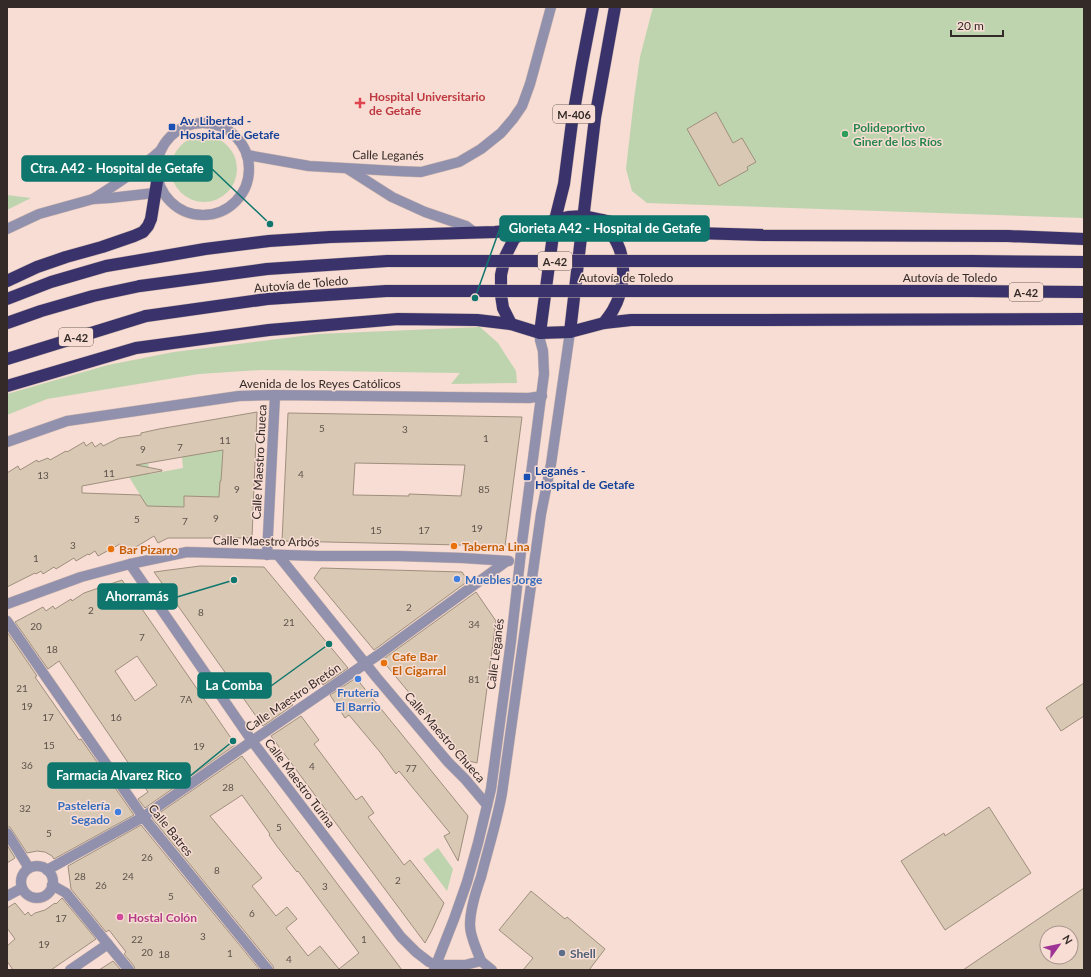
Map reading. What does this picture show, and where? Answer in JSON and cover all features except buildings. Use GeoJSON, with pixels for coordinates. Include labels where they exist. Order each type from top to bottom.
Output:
{"type":"FeatureCollection","features":[{"type":"Feature","properties":{"kind":"highway","name":"Calle Leganés"},"geometry":{"type":"LineString","coordinates":[[540,333],[554,220],[564,184],[582,64],[593,7]]}},
{"type":"Feature","properties":{"kind":"highway","name":"M-406"},"geometry":{"type":"LineString","coordinates":[[570,332],[595,118],[615,7]]}},
{"type":"Feature","properties":{"kind":"highway"},"geometry":{"type":"LineString","coordinates":[[7,281],[38,267],[102,247],[143,232],[151,219],[159,192],[158,176]]}},
{"type":"Feature","properties":{"kind":"highway"},"geometry":{"type":"LineString","coordinates":[[7,299],[51,282],[106,266],[205,249],[269,241],[330,237],[495,232],[527,229],[554,220],[584,216],[659,232],[763,235],[1008,236],[1084,239]]}},
{"type":"Feature","properties":{"kind":"highway"},"geometry":{"type":"LineString","coordinates":[[602,220],[618,243],[623,268],[622,284],[617,300],[613,310],[604,323]]}},
{"type":"Feature","properties":{"kind":"highway"},"geometry":{"type":"LineString","coordinates":[[511,324],[503,308],[501,295],[501,275],[505,257],[514,240],[527,229]]}},
{"type":"Feature","properties":{"kind":"highway","name":"Autovía de Toledo"},"geometry":{"type":"LineString","coordinates":[[7,323],[92,296],[140,286],[267,269],[387,261],[1084,262]]}},
{"type":"Feature","properties":{"kind":"highway","name":"Autovía de Toledo"},"geometry":{"type":"LineString","coordinates":[[7,359],[146,316],[267,299],[386,291],[1084,292]]}},
{"type":"Feature","properties":{"kind":"highway"},"geometry":{"type":"LineString","coordinates":[[7,386],[136,348],[269,330],[398,319],[470,319],[511,324],[540,333],[570,332],[604,323],[635,320],[1084,319]]}},
{"type":"Feature","properties":{"kind":"street","name":"Calle Leganés"},"geometry":{"type":"LineString","coordinates":[[247,155],[309,166],[396,172],[422,172],[459,162],[481,149],[501,133],[522,106],[530,84],[550,7]]}},
{"type":"Feature","properties":{"kind":"street"},"geometry":{"type":"LineString","coordinates":[[7,229],[39,214],[93,199],[159,192],[172,203],[188,213],[200,215],[213,214],[234,204],[242,194],[250,171],[247,155],[237,138],[227,130],[216,125],[204,123],[192,124],[176,132],[161,150],[132,174],[93,199]]}},
{"type":"Feature","properties":{"kind":"street"},"geometry":{"type":"LineString","coordinates":[[158,176],[157,165],[161,150]]}},
{"type":"Feature","properties":{"kind":"street"},"geometry":{"type":"LineString","coordinates":[[348,169],[392,197],[425,212],[466,226],[474,232]]}},
{"type":"Feature","properties":{"kind":"street"},"geometry":{"type":"LineString","coordinates":[[492,970],[481,961],[470,926],[471,917],[478,886],[496,823],[502,793],[541,514],[570,332]]}},
{"type":"Feature","properties":{"kind":"street","name":"Calle Leganés"},"geometry":{"type":"LineString","coordinates":[[435,968],[454,919],[466,882],[487,805],[492,778],[542,396],[544,368],[540,333]]}},
{"type":"Feature","properties":{"kind":"street","name":"Avenida de los Reyes Católicos"},"geometry":{"type":"LineString","coordinates":[[7,442],[67,421],[239,396],[275,395],[529,398],[542,396]]}},
{"type":"Feature","properties":{"kind":"street","name":"Calle Maestro Chueca"},"geometry":{"type":"LineString","coordinates":[[267,555],[275,395]]}},
{"type":"Feature","properties":{"kind":"street"},"geometry":{"type":"LineString","coordinates":[[507,561],[515,558],[518,547],[522,543]]}},
{"type":"Feature","properties":{"kind":"street","name":"Calle Maestro Arbós"},"geometry":{"type":"LineString","coordinates":[[7,604],[80,577],[130,564],[187,552],[267,555],[405,556],[507,561]]}},
{"type":"Feature","properties":{"kind":"street","name":"Calle Maestro Chueca"},"geometry":{"type":"LineString","coordinates":[[278,555],[366,664],[448,762],[465,778],[487,805]]}},
{"type":"Feature","properties":{"kind":"street","name":"Calle Maestro Bretón"},"geometry":{"type":"LineString","coordinates":[[47,870],[143,817],[366,664],[507,561]]}},
{"type":"Feature","properties":{"kind":"street","name":"Calle Maestro Turina"},"geometry":{"type":"LineString","coordinates":[[130,564],[252,741],[401,937],[435,968]]}},
{"type":"Feature","properties":{"kind":"street","name":"Calle Batres"},"geometry":{"type":"LineString","coordinates":[[7,621],[143,817],[268,970]]}},
{"type":"Feature","properties":{"kind":"street"},"geometry":{"type":"LineString","coordinates":[[7,833],[29,868]]}},
{"type":"Feature","properties":{"kind":"street"},"geometry":{"type":"LineString","coordinates":[[34,866],[40,866],[46,868],[47,870],[50,872],[52,878],[52,885],[46,894],[41,897],[35,897],[24,891],[22,888],[21,879],[23,873],[34,866]]}},
{"type":"Feature","properties":{"kind":"street"},"geometry":{"type":"LineString","coordinates":[[52,885],[66,893],[128,970]]}},
{"type":"Feature","properties":{"kind":"street"},"geometry":{"type":"LineString","coordinates":[[7,896],[22,888]]}},
{"type":"Feature","properties":{"kind":"street"},"geometry":{"type":"LineString","coordinates":[[70,970],[108,944]]}},
{"type":"Feature","properties":{"kind":"street"},"geometry":{"type":"LineString","coordinates":[[435,968],[465,965],[481,961]]}},
{"type":"Feature","properties":{"kind":"green space","name":"Polideportivo Giner de los Ríos"},"geometry":{"type":"Polygon","coordinates":[[[653,7],[1084,7],[1084,218],[647,203],[632,191],[626,169],[640,57],[653,7]]]}},
{"type":"Feature","properties":{"kind":"green space"},"geometry":{"type":"Polygon","coordinates":[[[204,136],[216,139],[227,146],[234,157],[237,169],[234,181],[227,192],[216,199],[204,202],[192,199],[181,192],[174,181],[171,169],[174,157],[181,146],[192,139],[204,136]]]}},
{"type":"Feature","properties":{"kind":"green space"},"geometry":{"type":"Polygon","coordinates":[[[7,195],[31,198],[7,210],[7,195]]]}},
{"type":"Feature","properties":{"kind":"green space"},"geometry":{"type":"Polygon","coordinates":[[[480,327],[498,343],[516,371],[517,383],[451,384],[460,373],[261,370],[199,374],[47,399],[7,415],[7,394],[108,365],[174,352],[318,334],[480,327]]]}},
{"type":"Feature","properties":{"kind":"green space"},"geometry":{"type":"Polygon","coordinates":[[[223,449],[219,497],[226,508],[184,507],[156,521],[120,462],[135,465],[148,463],[150,474],[183,468],[182,457],[223,449]]]}},
{"type":"Feature","properties":{"kind":"green space"},"geometry":{"type":"Polygon","coordinates":[[[438,848],[453,869],[447,891],[423,859],[438,848]]]}},
{"type":"Feature","properties":{"kind":"place","name":"Hospital Universitario de Getafe"},"geometry":{"type":"Point","coordinates":[360,103]}},
{"type":"Feature","properties":{"kind":"place","name":"Av. Libertad - Hospital de Getafe"},"geometry":{"type":"Point","coordinates":[172,127]}},
{"type":"Feature","properties":{"kind":"place","name":"Polideportivo Giner de los Ríos"},"geometry":{"type":"Point","coordinates":[845,134]}},
{"type":"Feature","properties":{"kind":"place","name":"Ctra. A42 - Hospital de Getafe"},"geometry":{"type":"Point","coordinates":[270,224]}},
{"type":"Feature","properties":{"kind":"place","name":"Glorieta A42 - Hospital de Getafe"},"geometry":{"type":"Point","coordinates":[475,298]}},
{"type":"Feature","properties":{"kind":"place","name":"Leganés - Hospital de Getafe"},"geometry":{"type":"Point","coordinates":[527,477]}},
{"type":"Feature","properties":{"kind":"place","name":"Taberna Lina"},"geometry":{"type":"Point","coordinates":[454,546]}},
{"type":"Feature","properties":{"kind":"place","name":"Bar Pizarro"},"geometry":{"type":"Point","coordinates":[111,549]}},
{"type":"Feature","properties":{"kind":"place","name":"Muebles Jorge"},"geometry":{"type":"Point","coordinates":[457,579]}},
{"type":"Feature","properties":{"kind":"place","name":"Ahorramás"},"geometry":{"type":"Point","coordinates":[234,580]}},
{"type":"Feature","properties":{"kind":"place","name":"La Comba"},"geometry":{"type":"Point","coordinates":[329,644]}},
{"type":"Feature","properties":{"kind":"place","name":"Cafe Bar El Cigarral"},"geometry":{"type":"Point","coordinates":[384,663]}},
{"type":"Feature","properties":{"kind":"place","name":"Frutería El Barrio"},"geometry":{"type":"Point","coordinates":[358,679]}},
{"type":"Feature","properties":{"kind":"place","name":"Farmacia Alvarez Rico"},"geometry":{"type":"Point","coordinates":[233,741]}},
{"type":"Feature","properties":{"kind":"place","name":"Pastelería Segado"},"geometry":{"type":"Point","coordinates":[118,812]}},
{"type":"Feature","properties":{"kind":"place","name":"Hostal Colón"},"geometry":{"type":"Point","coordinates":[120,917]}},
{"type":"Feature","properties":{"kind":"place","name":"Shell"},"geometry":{"type":"Point","coordinates":[562,953]}}]}
